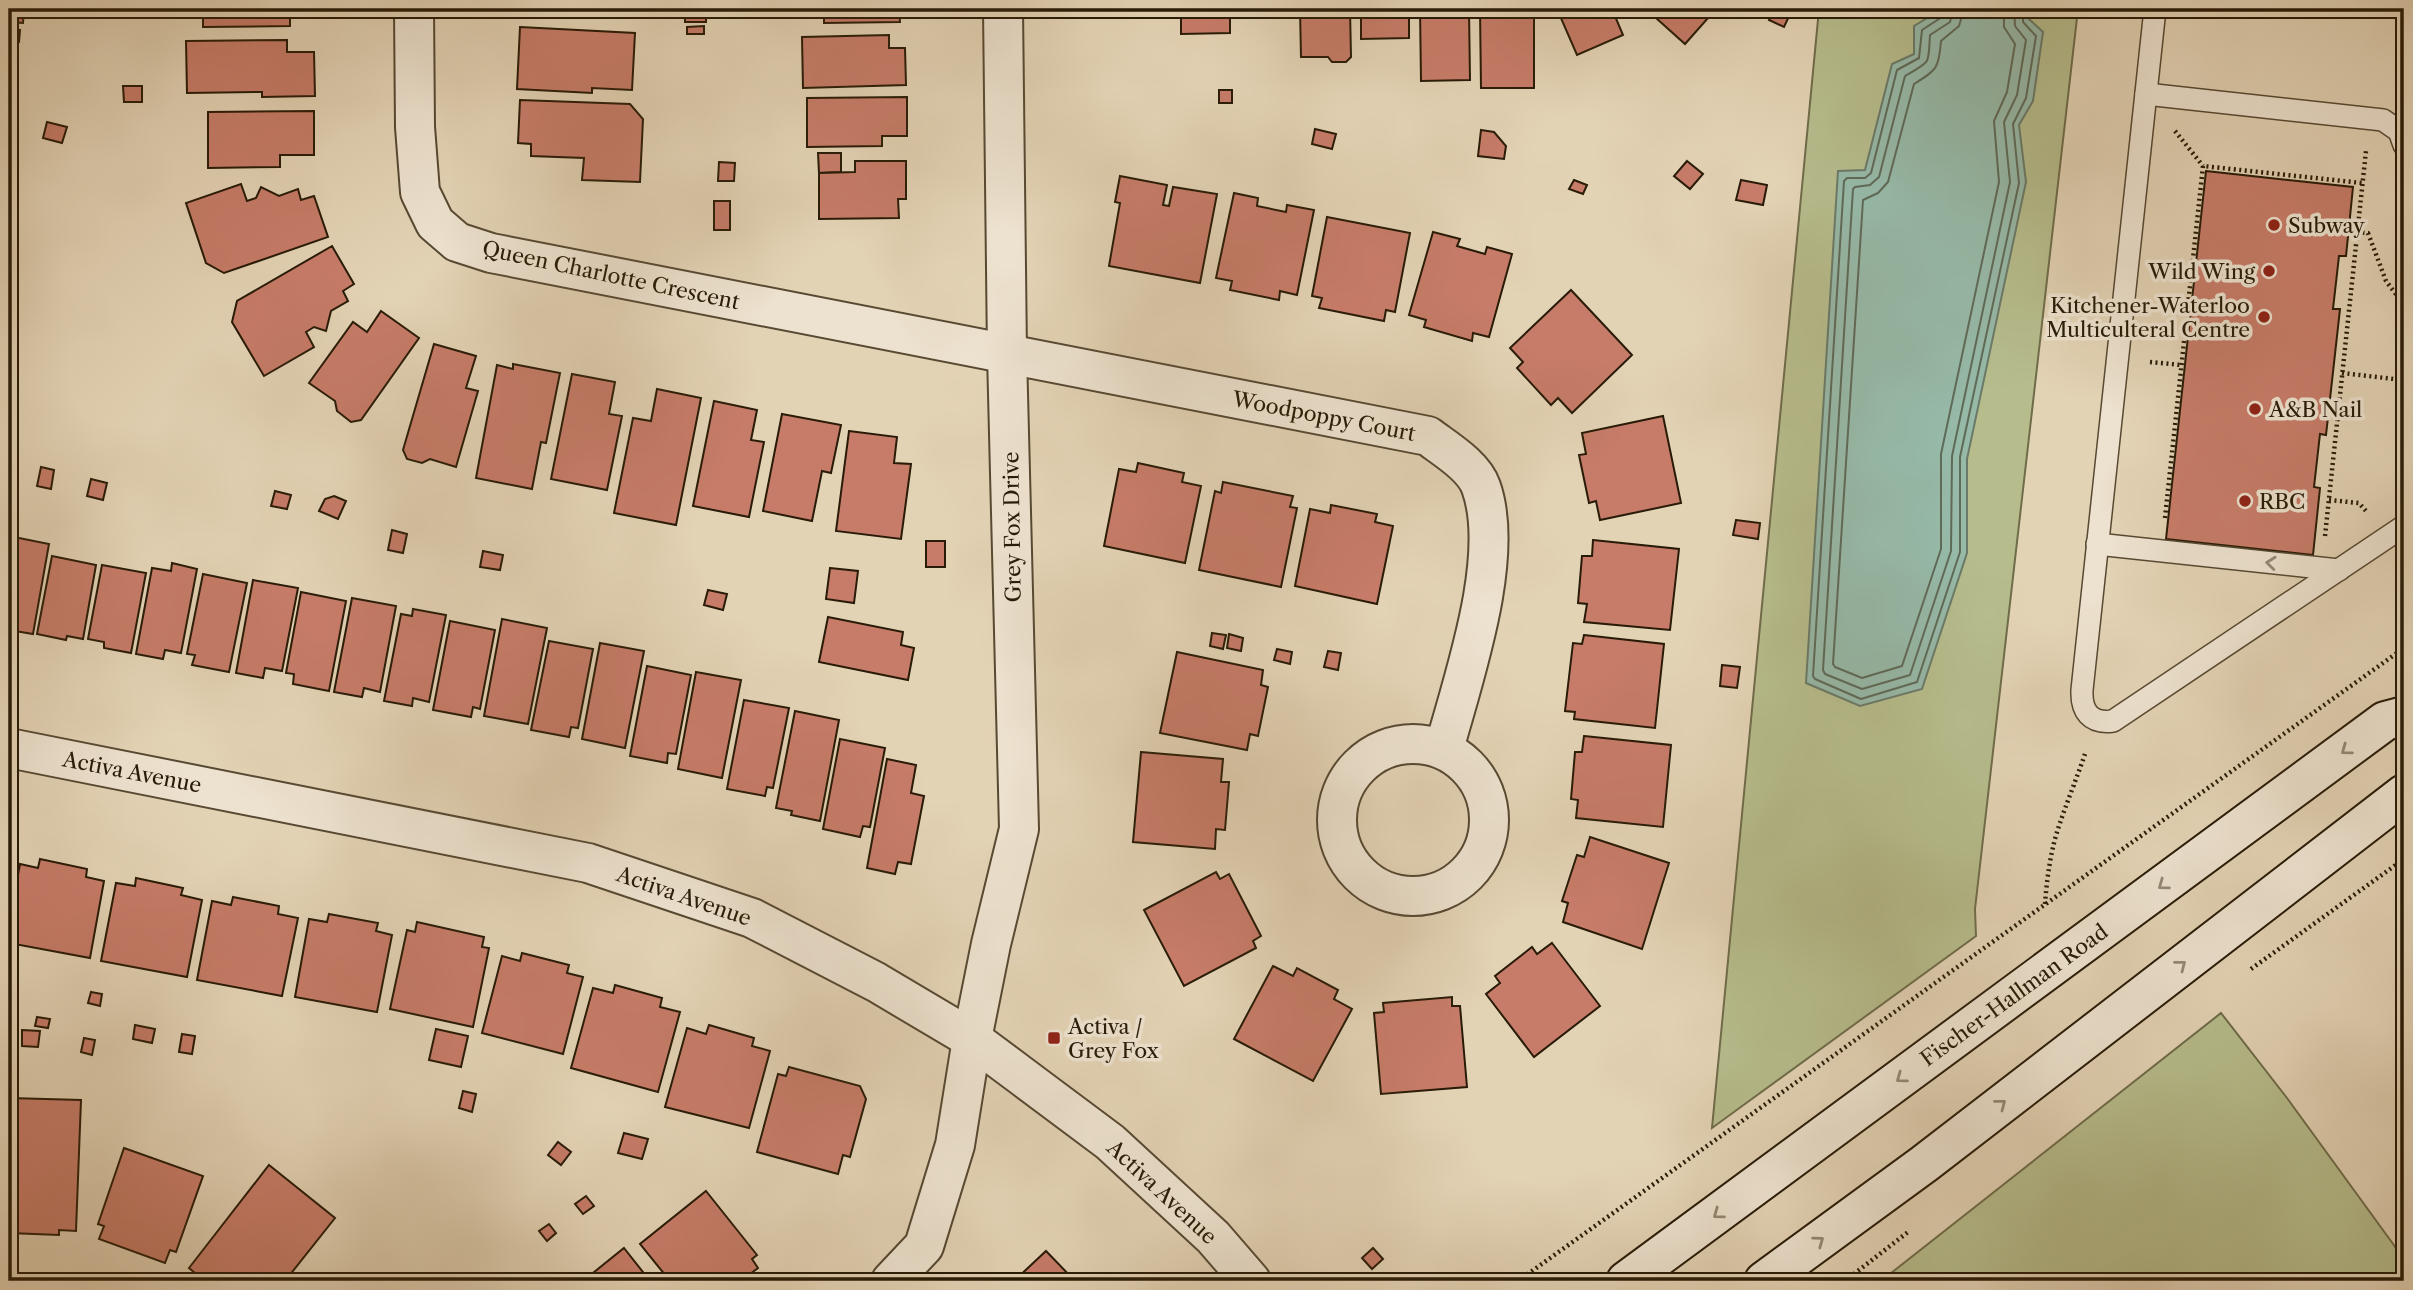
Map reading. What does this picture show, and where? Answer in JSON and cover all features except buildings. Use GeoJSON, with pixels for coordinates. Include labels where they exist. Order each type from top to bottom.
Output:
{"type":"FeatureCollection","features":[{"type":"Feature","properties":{"kind":"street","name":"Queen Charlotte Crescent"},"geometry":{"type":"LineString","coordinates":[[414,9],[415,127],[420,192],[435,223],[457,242],[491,253],[1007,354]]}},
{"type":"Feature","properties":{"kind":"street","name":"Grey Fox Drive"},"geometry":{"type":"LineString","coordinates":[[891,1281],[924,1246],[955,1145],[991,944],[1020,829],[1007,354],[1003,9]]}},
{"type":"Feature","properties":{"kind":"street","name":"Woodpoppy Court"},"geometry":{"type":"LineString","coordinates":[[1007,354],[1428,436],[1457,457],[1481,485],[1489,526],[1481,611],[1444,749]]}},
{"type":"Feature","properties":{"kind":"street","name":"Fischer-Hallman Road"},"geometry":{"type":"LineString","coordinates":[[1626,1281],[2385,721],[2404,716]]}},
{"type":"Feature","properties":{"kind":"street","name":"Activa Avenue"},"geometry":{"type":"LineString","coordinates":[[9,748],[588,863],[752,918],[876,982],[972,1039],[1110,1142],[1213,1237],[1251,1281]]}},
{"type":"Feature","properties":{"kind":"street"},"geometry":{"type":"LineString","coordinates":[[1765,1281],[1924,1164],[2404,794]]}},
{"type":"Feature","properties":{"kind":"lane"},"geometry":{"type":"LineString","coordinates":[[2155,9],[2081,703],[2088,714],[2104,722],[2113,721],[2404,526]]}},
{"type":"Feature","properties":{"kind":"lane"},"geometry":{"type":"LineString","coordinates":[[2146,94],[2383,120],[2402,135]]}},
{"type":"Feature","properties":{"kind":"lane"},"geometry":{"type":"LineString","coordinates":[[2097,544],[2339,570]]}},
{"type":"Feature","properties":{"kind":"path"},"geometry":{"type":"LineString","coordinates":[[2324,541],[2366,150]]}},
{"type":"Feature","properties":{"kind":"path"},"geometry":{"type":"LineString","coordinates":[[2164,531],[2203,166],[2362,183]]}},
{"type":"Feature","properties":{"kind":"path"},"geometry":{"type":"LineString","coordinates":[[2357,232],[2368,233],[2386,281],[2404,305]]}},
{"type":"Feature","properties":{"kind":"path"},"geometry":{"type":"LineString","coordinates":[[2342,373],[2403,380]]}},
{"type":"Feature","properties":{"kind":"path"},"geometry":{"type":"LineString","coordinates":[[2329,500],[2359,503],[2364,506],[2367,517]]}},
{"type":"Feature","properties":{"kind":"path"},"geometry":{"type":"LineString","coordinates":[[2325,533],[2335,534]]}},
{"type":"Feature","properties":{"kind":"path"},"geometry":{"type":"LineString","coordinates":[[1518,1281],[2404,648]]}},
{"type":"Feature","properties":{"kind":"path"},"geometry":{"type":"LineString","coordinates":[[2045,904],[2047,878],[2059,824],[2075,788]]}},
{"type":"Feature","properties":{"kind":"shaded area"},"geometry":{"type":"Polygon","coordinates":[[[1819,9],[2078,9],[1975,909],[1976,936],[1712,1128],[1819,9]]]}},
{"type":"Feature","properties":{"kind":"shaded area"},"geometry":{"type":"Polygon","coordinates":[[[2221,1013],[2287,1098],[2404,1259],[2404,1281],[1881,1281],[2221,1013]]]}},
{"type":"Feature","properties":{"kind":"water"},"geometry":{"type":"Polygon","coordinates":[[[1942,9],[2030,9],[2029,19],[2043,32],[2033,101],[2019,125],[2026,182],[1967,459],[1967,553],[1922,689],[1860,706],[1806,683],[1838,171],[1865,170],[1892,64],[1914,54],[1914,26],[1942,9]]]}},
{"type":"Feature","properties":{"kind":"place","name":"Subway"},"geometry":{"type":"Point","coordinates":[2274,225]}},
{"type":"Feature","properties":{"kind":"place","name":"Wild Wing"},"geometry":{"type":"Point","coordinates":[2269,271]}},
{"type":"Feature","properties":{"kind":"place","name":"Kitchener-Waterloo Multiculteral Centre"},"geometry":{"type":"Point","coordinates":[2264,317]}},
{"type":"Feature","properties":{"kind":"place","name":"A&B Nail"},"geometry":{"type":"Point","coordinates":[2255,409]}},
{"type":"Feature","properties":{"kind":"place","name":"RBC"},"geometry":{"type":"Point","coordinates":[2245,501]}},
{"type":"Feature","properties":{"kind":"place","name":"Activa / Grey Fox"},"geometry":{"type":"Point","coordinates":[1054,1038]}}]}
